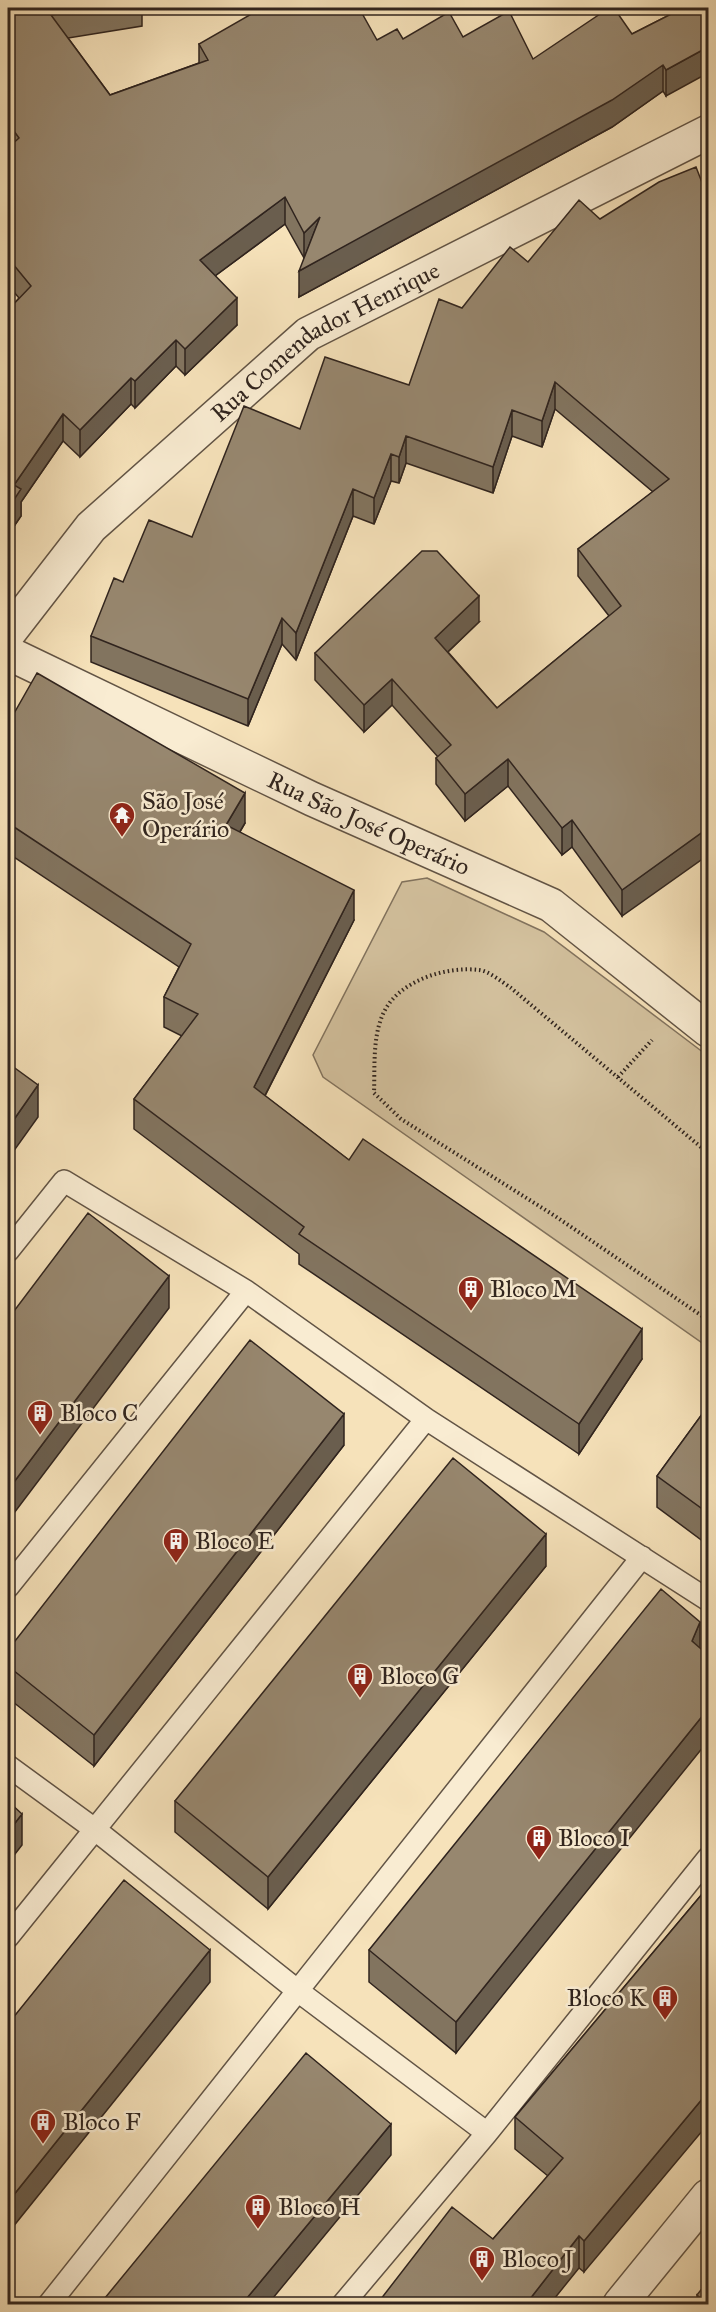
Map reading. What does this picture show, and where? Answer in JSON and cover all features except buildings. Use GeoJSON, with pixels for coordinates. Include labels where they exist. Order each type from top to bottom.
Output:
{"type":"FeatureCollection","features":[{"type":"Feature","properties":{"kind":"street","name":"Rua Comendador Henrique"},"geometry":{"type":"LineString","coordinates":[[8,634],[91,527],[308,334],[708,132]]}},
{"type":"Feature","properties":{"kind":"street","name":"Rua São José Operário"},"geometry":{"type":"LineString","coordinates":[[8,653],[312,799],[551,905],[708,1030]]}},
{"type":"Feature","properties":{"kind":"street"},"geometry":{"type":"LineString","coordinates":[[620,2304],[708,2196]]}},
{"type":"Feature","properties":{"kind":"lane"},"geometry":{"type":"LineString","coordinates":[[8,1251],[64,1181],[246,1291],[426,1419],[708,1600]]}},
{"type":"Feature","properties":{"kind":"lane"},"geometry":{"type":"LineString","coordinates":[[8,1587],[246,1291]]}},
{"type":"Feature","properties":{"kind":"lane"},"geometry":{"type":"LineString","coordinates":[[8,1937],[93,1828],[426,1419]]}},
{"type":"Feature","properties":{"kind":"lane"},"geometry":{"type":"LineString","coordinates":[[50,2304],[642,1557]]}},
{"type":"Feature","properties":{"kind":"lane"},"geometry":{"type":"LineString","coordinates":[[8,1766],[93,1828],[298,1991],[487,2133]]}},
{"type":"Feature","properties":{"kind":"lane"},"geometry":{"type":"LineString","coordinates":[[343,2304],[487,2133],[708,1858]]}},
{"type":"Feature","properties":{"kind":"path"},"geometry":{"type":"LineString","coordinates":[[708,1153],[511,988],[481,970],[444,971],[408,986],[385,1010],[376,1043],[374,1093],[401,1119],[555,1216],[708,1320]]}},
{"type":"Feature","properties":{"kind":"path"},"geometry":{"type":"LineString","coordinates":[[618,1077],[654,1039]]}},
{"type":"Feature","properties":{"kind":"shaded area"},"geometry":{"type":"Polygon","coordinates":[[[427,878],[544,932],[708,1056],[708,1347],[323,1077],[313,1055],[402,882],[427,878]]]}},
{"type":"Feature","properties":{"kind":"place","name":"São José Operário"},"geometry":{"type":"Point","coordinates":[122,838]}},
{"type":"Feature","properties":{"kind":"place","name":"Bloco M"},"geometry":{"type":"Point","coordinates":[471,1312]}},
{"type":"Feature","properties":{"kind":"place","name":"Bloco C"},"geometry":{"type":"Point","coordinates":[40,1436]}},
{"type":"Feature","properties":{"kind":"place","name":"Bloco E"},"geometry":{"type":"Point","coordinates":[176,1564]}},
{"type":"Feature","properties":{"kind":"place","name":"Bloco G"},"geometry":{"type":"Point","coordinates":[360,1699]}},
{"type":"Feature","properties":{"kind":"place","name":"Bloco I"},"geometry":{"type":"Point","coordinates":[539,1861]}},
{"type":"Feature","properties":{"kind":"place","name":"Bloco K"},"geometry":{"type":"Point","coordinates":[665,2021]}},
{"type":"Feature","properties":{"kind":"place","name":"Bloco F"},"geometry":{"type":"Point","coordinates":[43,2145]}},
{"type":"Feature","properties":{"kind":"place","name":"Bloco H"},"geometry":{"type":"Point","coordinates":[258,2230]}},
{"type":"Feature","properties":{"kind":"place","name":"Bloco J"},"geometry":{"type":"Point","coordinates":[482,2282]}}]}
